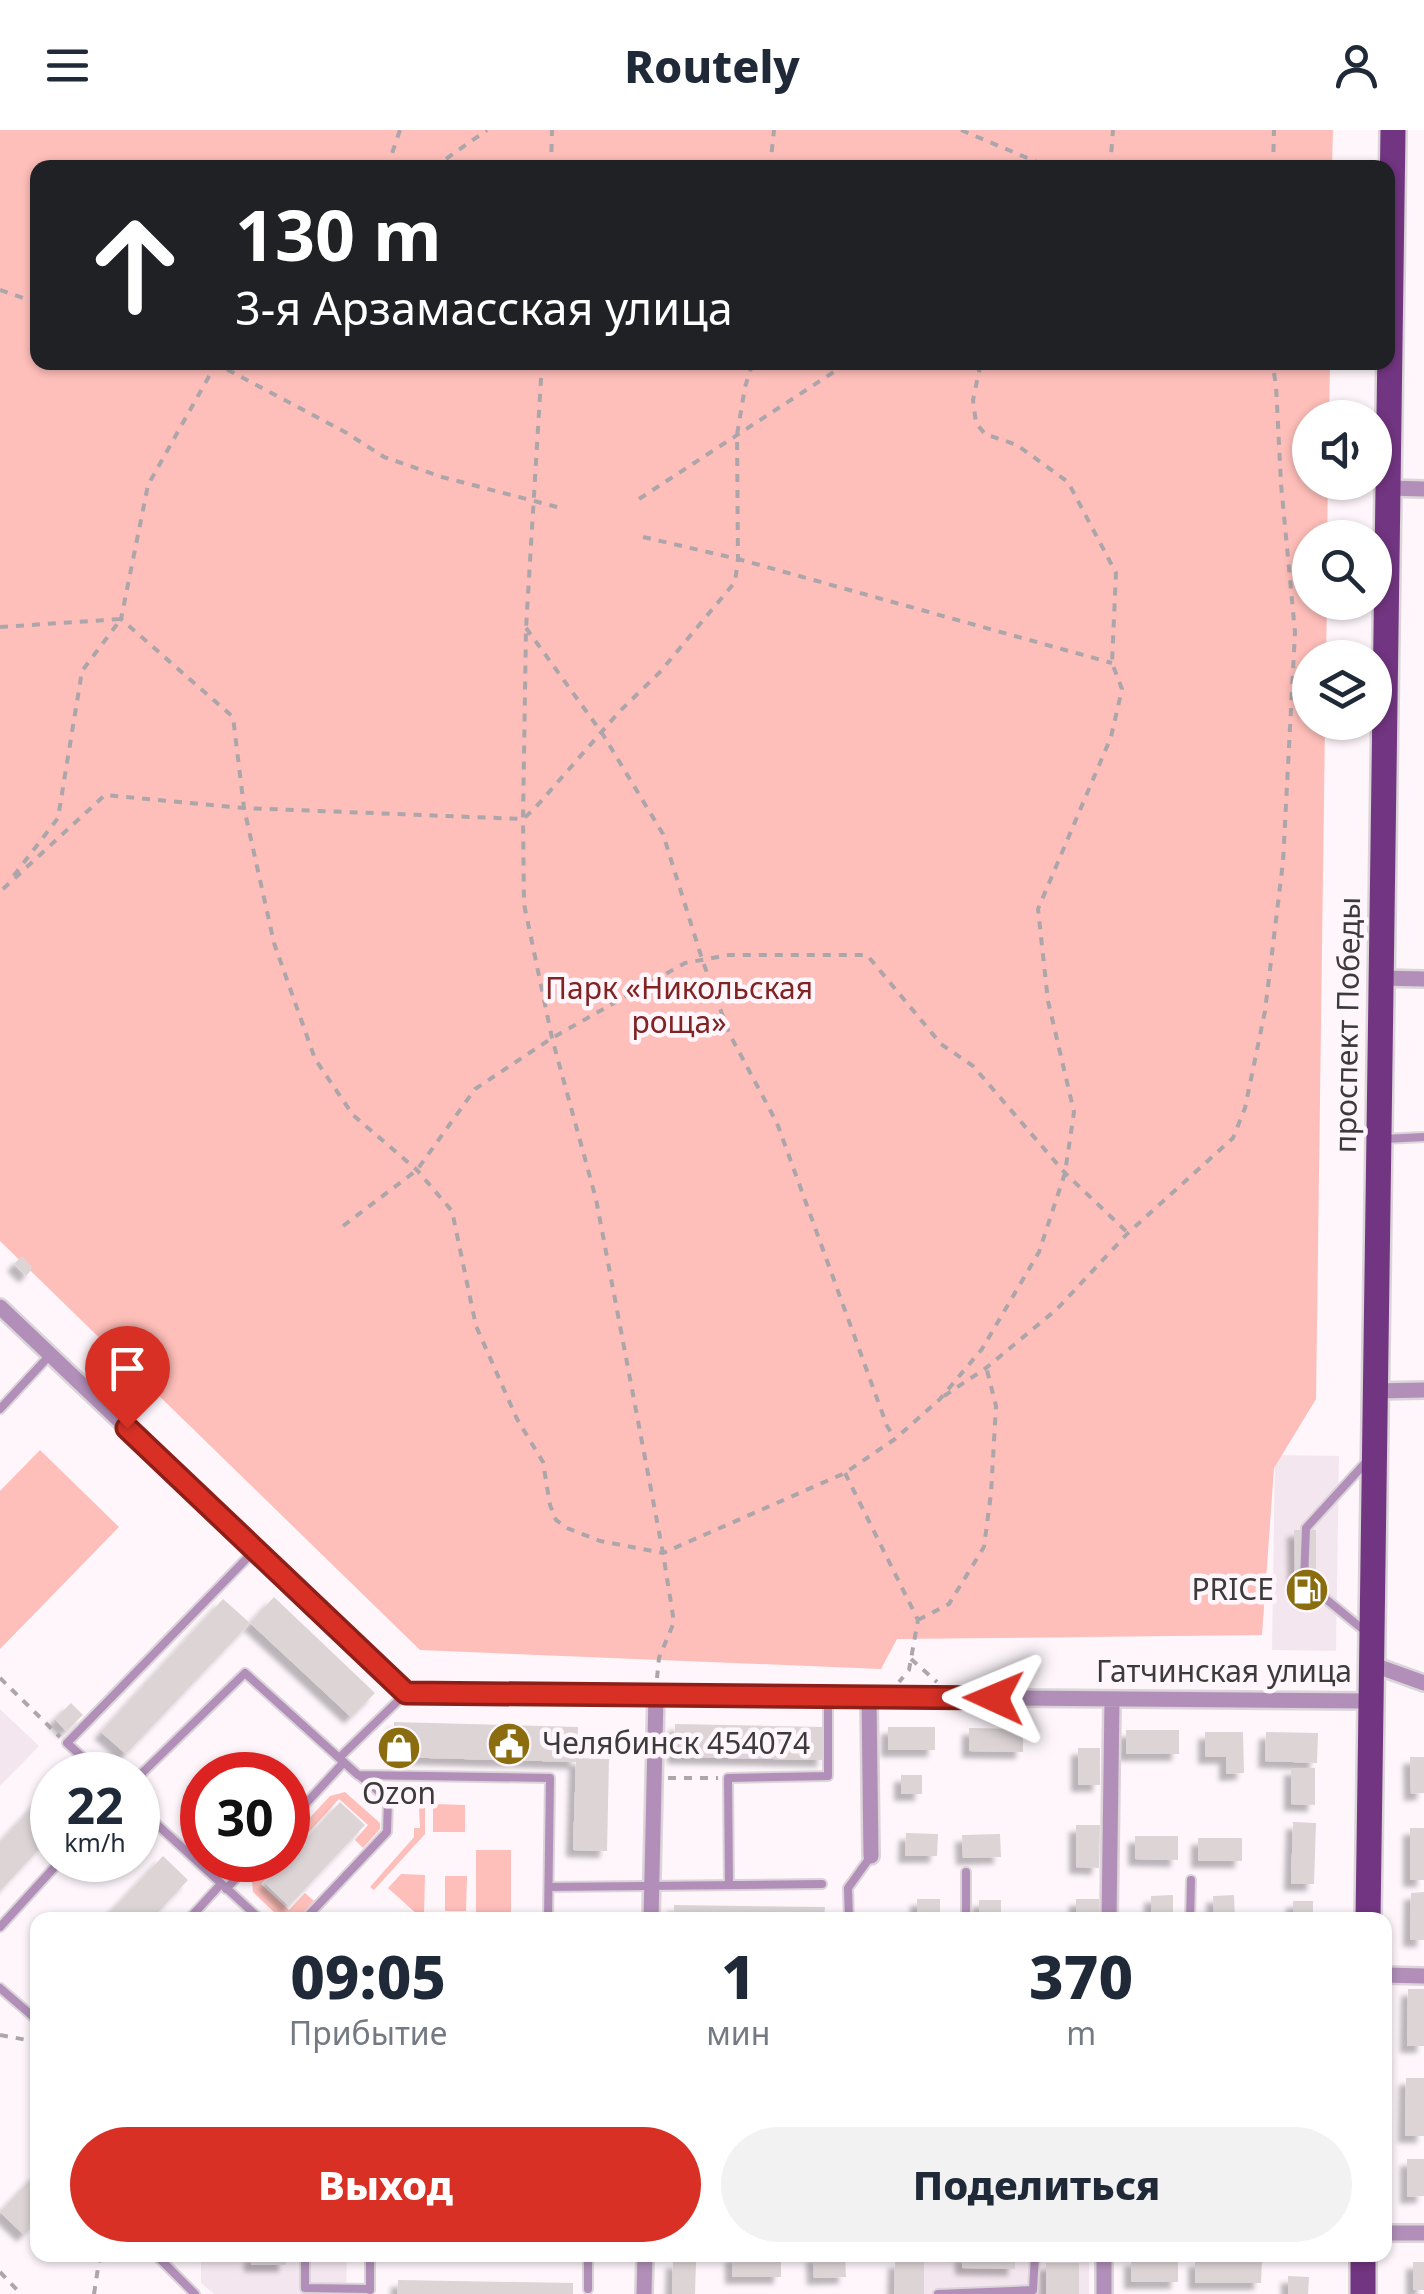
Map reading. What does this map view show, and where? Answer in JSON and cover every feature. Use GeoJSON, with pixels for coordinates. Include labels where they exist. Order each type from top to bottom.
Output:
{"type":"FeatureCollection","features":[{"type":"Feature","properties":{"kind":"main road","name":"проспект Победы"},"geometry":{"type":"LineString","coordinates":[[1393,130],[1393,160]]}},
{"type":"Feature","properties":{"kind":"main road","name":"проспект Победы"},"geometry":{"type":"LineString","coordinates":[[1389,400],[1390,370]]}},
{"type":"Feature","properties":{"kind":"main road","name":"проспект Победы"},"geometry":{"type":"LineString","coordinates":[[1368,1912],[1388,500]]}},
{"type":"Feature","properties":{"kind":"main road"},"geometry":{"type":"LineString","coordinates":[[1363,2294],[1364,2262]]}},
{"type":"Feature","properties":{"kind":"street"},"geometry":{"type":"LineString","coordinates":[[1392,488],[1424,489]]}},
{"type":"Feature","properties":{"kind":"street"},"geometry":{"type":"LineString","coordinates":[[1381,978],[1424,980]]}},
{"type":"Feature","properties":{"kind":"street"},"geometry":{"type":"LineString","coordinates":[[0,1307],[406,1693]]}},
{"type":"Feature","properties":{"kind":"street"},"geometry":{"type":"LineString","coordinates":[[1375,1391],[1424,1390]]}},
{"type":"Feature","properties":{"kind":"street","name":"Гатчинская улица"},"geometry":{"type":"LineString","coordinates":[[1371,1664],[1424,1683]]}},
{"type":"Feature","properties":{"kind":"street","name":"Гатчинская улица"},"geometry":{"type":"LineString","coordinates":[[406,1693],[1371,1701]]}},
{"type":"Feature","properties":{"kind":"street"},"geometry":{"type":"LineString","coordinates":[[651,1912],[656,1695]]}},
{"type":"Feature","properties":{"kind":"street"},"geometry":{"type":"LineString","coordinates":[[870,1697],[871,1856]]}},
{"type":"Feature","properties":{"kind":"street"},"geometry":{"type":"LineString","coordinates":[[1109,1912],[1112,1699]]}},
{"type":"Feature","properties":{"kind":"street"},"geometry":{"type":"LineString","coordinates":[[1392,1975],[1424,1976]]}},
{"type":"Feature","properties":{"kind":"street"},"geometry":{"type":"LineString","coordinates":[[1392,2233],[1424,2233]]}},
{"type":"Feature","properties":{"kind":"street"},"geometry":{"type":"LineString","coordinates":[[644,2262],[644,2294]]}},
{"type":"Feature","properties":{"kind":"street"},"geometry":{"type":"LineString","coordinates":[[1104,2262],[1104,2294]]}},
{"type":"Feature","properties":{"kind":"lane"},"geometry":{"type":"LineString","coordinates":[[1379,1139],[1424,1138]]}},
{"type":"Feature","properties":{"kind":"lane"},"geometry":{"type":"LineString","coordinates":[[0,1409],[50,1355]]}},
{"type":"Feature","properties":{"kind":"lane"},"geometry":{"type":"LineString","coordinates":[[1371,1636],[1304,1581],[1306,1528],[1374,1452]]}},
{"type":"Feature","properties":{"kind":"lane"},"geometry":{"type":"LineString","coordinates":[[77,1752],[67,1743],[255,1550]]}},
{"type":"Feature","properties":{"kind":"lane"},"geometry":{"type":"LineString","coordinates":[[160,1756],[246,1673],[388,1799],[386,1832],[311,1912]]}},
{"type":"Feature","properties":{"kind":"lane"},"geometry":{"type":"LineString","coordinates":[[310,1797],[406,1693]]}},
{"type":"Feature","properties":{"kind":"lane"},"geometry":{"type":"LineString","coordinates":[[729,1885],[728,1778],[828,1776],[828,1697]]}},
{"type":"Feature","properties":{"kind":"lane"},"geometry":{"type":"LineString","coordinates":[[358,1775],[550,1778],[548,1912]]}},
{"type":"Feature","properties":{"kind":"lane"},"geometry":{"type":"LineString","coordinates":[[160,1827],[252,1912]]}},
{"type":"Feature","properties":{"kind":"lane"},"geometry":{"type":"LineString","coordinates":[[848,1912],[848,1888],[871,1856]]}},
{"type":"Feature","properties":{"kind":"lane"},"geometry":{"type":"LineString","coordinates":[[966,1872],[966,1912]]}},
{"type":"Feature","properties":{"kind":"lane"},"geometry":{"type":"LineString","coordinates":[[1190,1912],[1191,1880]]}},
{"type":"Feature","properties":{"kind":"lane"},"geometry":{"type":"LineString","coordinates":[[0,1927],[40,1882]]}},
{"type":"Feature","properties":{"kind":"lane"},"geometry":{"type":"LineString","coordinates":[[196,1912],[228,1882]]}},
{"type":"Feature","properties":{"kind":"lane"},"geometry":{"type":"LineString","coordinates":[[549,1887],[822,1884]]}},
{"type":"Feature","properties":{"kind":"lane"},"geometry":{"type":"LineString","coordinates":[[0,1988],[30,2014]]}},
{"type":"Feature","properties":{"kind":"lane"},"geometry":{"type":"LineString","coordinates":[[163,2262],[195,2294]]}},
{"type":"Feature","properties":{"kind":"lane"},"geometry":{"type":"LineString","coordinates":[[305,2262],[305,2288],[370,2292],[370,2262]]}},
{"type":"Feature","properties":{"kind":"lane"},"geometry":{"type":"LineString","coordinates":[[588,2262],[588,2289]]}},
{"type":"Feature","properties":{"kind":"lane"},"geometry":{"type":"LineString","coordinates":[[938,2294],[1033,2292],[1035,2262]]}},
{"type":"Feature","properties":{"kind":"path"},"geometry":{"type":"LineString","coordinates":[[390,160],[400,130]]}},
{"type":"Feature","properties":{"kind":"path"},"geometry":{"type":"LineString","coordinates":[[444,160],[487,130]]}},
{"type":"Feature","properties":{"kind":"path"},"geometry":{"type":"LineString","coordinates":[[551,160],[552,130]]}},
{"type":"Feature","properties":{"kind":"path"},"geometry":{"type":"LineString","coordinates":[[771,160],[774,130]]}},
{"type":"Feature","properties":{"kind":"path"},"geometry":{"type":"LineString","coordinates":[[961,130],[1032,160]]}},
{"type":"Feature","properties":{"kind":"path"},"geometry":{"type":"LineString","coordinates":[[1111,160],[1114,130]]}},
{"type":"Feature","properties":{"kind":"path"},"geometry":{"type":"LineString","coordinates":[[1273,160],[1274,130]]}},
{"type":"Feature","properties":{"kind":"path"},"geometry":{"type":"LineString","coordinates":[[0,290],[30,300]]}},
{"type":"Feature","properties":{"kind":"path"},"geometry":{"type":"LineString","coordinates":[[2,890],[58,818],[82,671],[120,618],[148,484],[211,370]]}},
{"type":"Feature","properties":{"kind":"path"},"geometry":{"type":"LineString","coordinates":[[228,370],[384,458],[561,508]]}},
{"type":"Feature","properties":{"kind":"path"},"geometry":{"type":"LineString","coordinates":[[541,370],[526,628],[524,904],[552,1038],[596,1199],[663,1553],[674,1622],[658,1658],[656,1695]]}},
{"type":"Feature","properties":{"kind":"path"},"geometry":{"type":"LineString","coordinates":[[2,890],[105,795],[244,808],[523,819],[618,712],[660,672],[735,582],[737,436],[751,370]]}},
{"type":"Feature","properties":{"kind":"path"},"geometry":{"type":"LineString","coordinates":[[639,499],[837,370]]}},
{"type":"Feature","properties":{"kind":"path"},"geometry":{"type":"LineString","coordinates":[[0,627],[120,618],[232,717],[244,808],[274,944],[315,1060],[353,1115],[416,1170],[452,1211],[476,1326],[517,1419],[543,1462],[556,1520],[600,1541],[663,1553],[845,1473],[895,1439],[940,1398],[982,1349],[1039,1252],[1065,1173],[1074,1112],[1048,1002],[1038,910],[1112,737],[1122,689],[1112,663],[1116,573],[1068,482],[1017,445],[985,434],[976,423],[974,400],[980,370]]}},
{"type":"Feature","properties":{"kind":"path"},"geometry":{"type":"LineString","coordinates":[[940,1398],[986,1368],[1057,1310],[1128,1233],[1233,1138],[1244,1108],[1265,1011],[1283,862],[1295,632],[1273,370]]}},
{"type":"Feature","properties":{"kind":"path"},"geometry":{"type":"LineString","coordinates":[[644,537],[738,559],[1112,663]]}},
{"type":"Feature","properties":{"kind":"path"},"geometry":{"type":"LineString","coordinates":[[526,628],[602,733],[663,834],[729,1033],[778,1123],[895,1439]]}},
{"type":"Feature","properties":{"kind":"path"},"geometry":{"type":"LineString","coordinates":[[343,1226],[416,1170],[475,1088],[552,1038],[685,963],[729,955],[867,954],[941,1044],[972,1066],[1065,1173],[1128,1233]]}},
{"type":"Feature","properties":{"kind":"path"},"geometry":{"type":"LineString","coordinates":[[918,1620],[949,1604],[984,1546],[996,1406],[986,1368]]}},
{"type":"Feature","properties":{"kind":"path"},"geometry":{"type":"LineString","coordinates":[[845,1473],[918,1620],[909,1670],[887,1697]]}},
{"type":"Feature","properties":{"kind":"path"},"geometry":{"type":"LineString","coordinates":[[911,1659],[954,1698]]}},
{"type":"Feature","properties":{"kind":"path"},"geometry":{"type":"LineString","coordinates":[[0,1678],[67,1743]]}},
{"type":"Feature","properties":{"kind":"path"},"geometry":{"type":"LineString","coordinates":[[654,1778],[728,1778]]}},
{"type":"Feature","properties":{"kind":"path"},"geometry":{"type":"LineString","coordinates":[[0,2035],[30,2041]]}},
{"type":"Feature","properties":{"kind":"path"},"geometry":{"type":"LineString","coordinates":[[94,2294],[99,2262]]}},
{"type":"Feature","properties":{"kind":"path"},"geometry":{"type":"LineString","coordinates":[[0,2272],[22,2294]]}},
{"type":"Feature","properties":{"kind":"shaded area"},"geometry":{"type":"Polygon","coordinates":[[[1275,1455],[1339,1456],[1336,1651],[1272,1650],[1275,1455]]]}},
{"type":"Feature","properties":{"kind":"shaded area"},"geometry":{"type":"Polygon","coordinates":[[[0,1709],[39,1746],[0,1786],[0,1709]]]}},
{"type":"Feature","properties":{"kind":"shaded area"},"geometry":{"type":"Polygon","coordinates":[[[201,2262],[347,2262],[346,2294],[214,2294],[201,2283],[201,2262]]]}},
{"type":"Feature","properties":{"kind":"shaded area"},"geometry":{"type":"Polygon","coordinates":[[[895,2262],[1089,2262],[1089,2294],[894,2294],[895,2262]]]}},
{"type":"Feature","properties":{"kind":"green space","name":"Парк «Никольская роща»"},"geometry":{"type":"Polygon","coordinates":[[[0,130],[1333,130],[1332,160],[30,160],[30,370],[1330,370],[1329,400],[1292,400],[1292,500],[1328,500],[1327,520],[1292,520],[1292,620],[1327,620],[1326,640],[1292,640],[1292,740],[1325,740],[1316,1399],[1274,1468],[1262,1635],[897,1639],[881,1669],[420,1650],[0,1241],[0,130]]]}},
{"type":"Feature","properties":{"kind":"green space"},"geometry":{"type":"Polygon","coordinates":[[[40,1450],[119,1527],[0,1649],[0,1491],[40,1450]]]}},
{"type":"Feature","properties":{"kind":"green space"},"geometry":{"type":"Polygon","coordinates":[[[420,1789],[425,1800],[425,1834],[374,1890],[370,1887],[414,1837],[414,1828],[420,1828],[414,1796],[420,1789]]]}},
{"type":"Feature","properties":{"kind":"green space"},"geometry":{"type":"Polygon","coordinates":[[[345,1792],[380,1823],[380,1829],[363,1848],[355,1840],[368,1825],[339,1799],[310,1831],[310,1817],[330,1796],[345,1792]]]}},
{"type":"Feature","properties":{"kind":"green space"},"geometry":{"type":"Polygon","coordinates":[[[433,1804],[465,1805],[465,1832],[433,1832],[433,1804]]]}},
{"type":"Feature","properties":{"kind":"green space"},"geometry":{"type":"Polygon","coordinates":[[[476,1850],[511,1850],[511,1912],[476,1912],[476,1850]]]}},
{"type":"Feature","properties":{"kind":"green space"},"geometry":{"type":"Polygon","coordinates":[[[401,1874],[425,1875],[424,1912],[415,1912],[388,1888],[401,1874]]]}},
{"type":"Feature","properties":{"kind":"green space"},"geometry":{"type":"Polygon","coordinates":[[[445,1876],[467,1876],[466,1911],[445,1911],[445,1876]]]}},
{"type":"Feature","properties":{"kind":"green space"},"geometry":{"type":"Polygon","coordinates":[[[252,1882],[263,1882],[289,1910],[305,1893],[314,1901],[304,1912],[274,1912],[253,1892],[252,1882]]]}},
{"type":"Feature","properties":{"kind":"building"},"geometry":{"type":"Polygon","coordinates":[[[22,1256],[33,1268],[26,1276],[14,1264],[22,1256]]]}},
{"type":"Feature","properties":{"kind":"building"},"geometry":{"type":"Polygon","coordinates":[[[1294,1530],[1316,1530],[1316,1580],[1295,1580],[1294,1530]]]}},
{"type":"Feature","properties":{"kind":"building"},"geometry":{"type":"Polygon","coordinates":[[[274,1597],[375,1693],[351,1717],[250,1623],[274,1597]]]}},
{"type":"Feature","properties":{"kind":"building"},"geometry":{"type":"Polygon","coordinates":[[[223,1599],[250,1623],[128,1752],[101,1732],[223,1599]]]}},
{"type":"Feature","properties":{"kind":"building"},"geometry":{"type":"Polygon","coordinates":[[[71,1703],[83,1715],[66,1731],[55,1719],[71,1703]]]}},
{"type":"Feature","properties":{"kind":"building"},"geometry":{"type":"Polygon","coordinates":[[[394,1722],[578,1727],[577,1758],[609,1759],[607,1851],[573,1850],[576,1762],[393,1757],[394,1722]]]}},
{"type":"Feature","properties":{"kind":"building"},"geometry":{"type":"Polygon","coordinates":[[[675,1724],[825,1727],[824,1760],[674,1757],[675,1724]]]}},
{"type":"Feature","properties":{"kind":"building"},"geometry":{"type":"Polygon","coordinates":[[[888,1727],[935,1727],[935,1750],[888,1750],[888,1727]]]}},
{"type":"Feature","properties":{"kind":"building"},"geometry":{"type":"Polygon","coordinates":[[[969,1728],[1023,1729],[1023,1752],[969,1751],[969,1728]]]}},
{"type":"Feature","properties":{"kind":"building"},"geometry":{"type":"Polygon","coordinates":[[[1126,1730],[1179,1730],[1179,1754],[1126,1754],[1126,1730]]]}},
{"type":"Feature","properties":{"kind":"building"},"geometry":{"type":"Polygon","coordinates":[[[1205,1732],[1243,1732],[1244,1773],[1226,1774],[1226,1757],[1205,1757],[1205,1732]]]}},
{"type":"Feature","properties":{"kind":"building"},"geometry":{"type":"Polygon","coordinates":[[[1266,1732],[1318,1733],[1317,1763],[1265,1761],[1266,1732]]]}},
{"type":"Feature","properties":{"kind":"building"},"geometry":{"type":"Polygon","coordinates":[[[1078,1748],[1100,1748],[1100,1785],[1078,1785],[1078,1748]]]}},
{"type":"Feature","properties":{"kind":"building"},"geometry":{"type":"Polygon","coordinates":[[[1410,1757],[1424,1757],[1424,1793],[1411,1794],[1410,1757]]]}},
{"type":"Feature","properties":{"kind":"building"},"geometry":{"type":"Polygon","coordinates":[[[1291,1768],[1315,1768],[1315,1805],[1291,1804],[1291,1768]]]}},
{"type":"Feature","properties":{"kind":"building"},"geometry":{"type":"Polygon","coordinates":[[[901,1775],[922,1775],[922,1794],[901,1794],[901,1775]]]}},
{"type":"Feature","properties":{"kind":"building"},"geometry":{"type":"Polygon","coordinates":[[[340,1802],[365,1825],[289,1906],[265,1883],[310,1882],[310,1834],[340,1802]]]}},
{"type":"Feature","properties":{"kind":"building"},"geometry":{"type":"Polygon","coordinates":[[[30,1810],[30,1859],[0,1891],[0,1842],[30,1810]]]}},
{"type":"Feature","properties":{"kind":"building"},"geometry":{"type":"Polygon","coordinates":[[[1293,1822],[1316,1823],[1314,1884],[1291,1884],[1293,1822]]]}},
{"type":"Feature","properties":{"kind":"building"},"geometry":{"type":"Polygon","coordinates":[[[1076,1825],[1100,1825],[1099,1868],[1076,1867],[1076,1825]]]}},
{"type":"Feature","properties":{"kind":"building"},"geometry":{"type":"Polygon","coordinates":[[[1410,1828],[1424,1828],[1424,1880],[1410,1880],[1410,1828]]]}},
{"type":"Feature","properties":{"kind":"building"},"geometry":{"type":"Polygon","coordinates":[[[906,1833],[938,1834],[937,1856],[905,1856],[906,1833]]]}},
{"type":"Feature","properties":{"kind":"building"},"geometry":{"type":"Polygon","coordinates":[[[1000,1834],[1001,1857],[963,1858],[962,1835],[1000,1834]]]}},
{"type":"Feature","properties":{"kind":"building"},"geometry":{"type":"Polygon","coordinates":[[[1135,1836],[1178,1836],[1178,1860],[1135,1859],[1135,1836]]]}},
{"type":"Feature","properties":{"kind":"building"},"geometry":{"type":"Polygon","coordinates":[[[1198,1838],[1242,1838],[1242,1861],[1198,1861],[1198,1838]]]}},
{"type":"Feature","properties":{"kind":"building"},"geometry":{"type":"Polygon","coordinates":[[[163,1856],[180,1872],[180,1882],[186,1882],[158,1912],[110,1912],[139,1882],[160,1882],[163,1856]]]}},
{"type":"Feature","properties":{"kind":"building"},"geometry":{"type":"Polygon","coordinates":[[[1424,1892],[1424,1940],[1410,1940],[1411,1893],[1424,1892]]]}},
{"type":"Feature","properties":{"kind":"building"},"geometry":{"type":"Polygon","coordinates":[[[1173,1895],[1173,1912],[1151,1912],[1151,1896],[1173,1895]]]}},
{"type":"Feature","properties":{"kind":"building"},"geometry":{"type":"Polygon","coordinates":[[[1234,1895],[1235,1912],[1214,1912],[1213,1896],[1234,1895]]]}},
{"type":"Feature","properties":{"kind":"building"},"geometry":{"type":"Polygon","coordinates":[[[917,1899],[940,1899],[940,1912],[917,1912],[917,1899]]]}},
{"type":"Feature","properties":{"kind":"building"},"geometry":{"type":"Polygon","coordinates":[[[1076,1899],[1099,1899],[1099,1912],[1076,1912],[1076,1899]]]}},
{"type":"Feature","properties":{"kind":"building"},"geometry":{"type":"Polygon","coordinates":[[[979,1900],[1001,1900],[1001,1912],[979,1912],[979,1900]]]}},
{"type":"Feature","properties":{"kind":"building"},"geometry":{"type":"Polygon","coordinates":[[[1293,1901],[1313,1901],[1313,1912],[1293,1912],[1293,1901]]]}},
{"type":"Feature","properties":{"kind":"building"},"geometry":{"type":"Polygon","coordinates":[[[674,1905],[825,1907],[825,1912],[674,1912],[674,1905]]]}},
{"type":"Feature","properties":{"kind":"building"},"geometry":{"type":"Polygon","coordinates":[[[1408,1989],[1424,1989],[1424,2046],[1407,2046],[1408,1989]]]}},
{"type":"Feature","properties":{"kind":"building"},"geometry":{"type":"Polygon","coordinates":[[[1406,2078],[1424,2078],[1424,2136],[1405,2136],[1406,2078]]]}},
{"type":"Feature","properties":{"kind":"building"},"geometry":{"type":"Polygon","coordinates":[[[1407,2159],[1424,2159],[1424,2196],[1407,2197],[1407,2159]]]}},
{"type":"Feature","properties":{"kind":"building"},"geometry":{"type":"Polygon","coordinates":[[[30,2180],[30,2229],[24,2235],[0,2212],[30,2180]]]}},
{"type":"Feature","properties":{"kind":"building"},"geometry":{"type":"Polygon","coordinates":[[[251,2262],[286,2262],[286,2265],[251,2262]]]}},
{"type":"Feature","properties":{"kind":"building"},"geometry":{"type":"Polygon","coordinates":[[[673,2262],[696,2262],[695,2294],[672,2294],[673,2262]]]}},
{"type":"Feature","properties":{"kind":"building"},"geometry":{"type":"Polygon","coordinates":[[[732,2262],[781,2262],[781,2277],[732,2277],[732,2262]]]}},
{"type":"Feature","properties":{"kind":"building"},"geometry":{"type":"Polygon","coordinates":[[[813,2262],[845,2262],[846,2277],[814,2278],[813,2262]]]}},
{"type":"Feature","properties":{"kind":"building"},"geometry":{"type":"Polygon","coordinates":[[[895,2262],[924,2262],[924,2294],[894,2294],[895,2262]]]}},
{"type":"Feature","properties":{"kind":"building"},"geometry":{"type":"Polygon","coordinates":[[[962,2262],[1015,2262],[1015,2269],[962,2268],[962,2262]]]}},
{"type":"Feature","properties":{"kind":"building"},"geometry":{"type":"Polygon","coordinates":[[[1131,2262],[1178,2262],[1178,2282],[1131,2282],[1131,2262]]]}},
{"type":"Feature","properties":{"kind":"building"},"geometry":{"type":"Polygon","coordinates":[[[1195,2262],[1262,2262],[1261,2283],[1195,2283],[1195,2262]]]}},
{"type":"Feature","properties":{"kind":"building"},"geometry":{"type":"Polygon","coordinates":[[[1413,2262],[1424,2262],[1424,2290],[1413,2290],[1413,2262]]]}},
{"type":"Feature","properties":{"kind":"building"},"geometry":{"type":"Polygon","coordinates":[[[1046,2263],[1079,2263],[1079,2294],[1046,2294],[1046,2263]]]}},
{"type":"Feature","properties":{"kind":"building"},"geometry":{"type":"Polygon","coordinates":[[[1288,2276],[1309,2277],[1308,2294],[1288,2294],[1288,2276]]]}},
{"type":"Feature","properties":{"kind":"building"},"geometry":{"type":"Polygon","coordinates":[[[398,2280],[573,2283],[573,2294],[397,2294],[398,2280]]]}},
{"type":"Feature","properties":{"kind":"place","name":"PRICE"},"geometry":{"type":"Point","coordinates":[1307,1590]}},
{"type":"Feature","properties":{"kind":"place","name":"Челябинск 454074"},"geometry":{"type":"Point","coordinates":[509,1744]}},
{"type":"Feature","properties":{"kind":"place","name":"Ozon"},"geometry":{"type":"Point","coordinates":[399,1748]}},
{"type":"Feature","properties":{"kind":"route"},"geometry":{"type":"LineString","coordinates":[[127,1428],[406,1693],[994,1698]]}}]}
